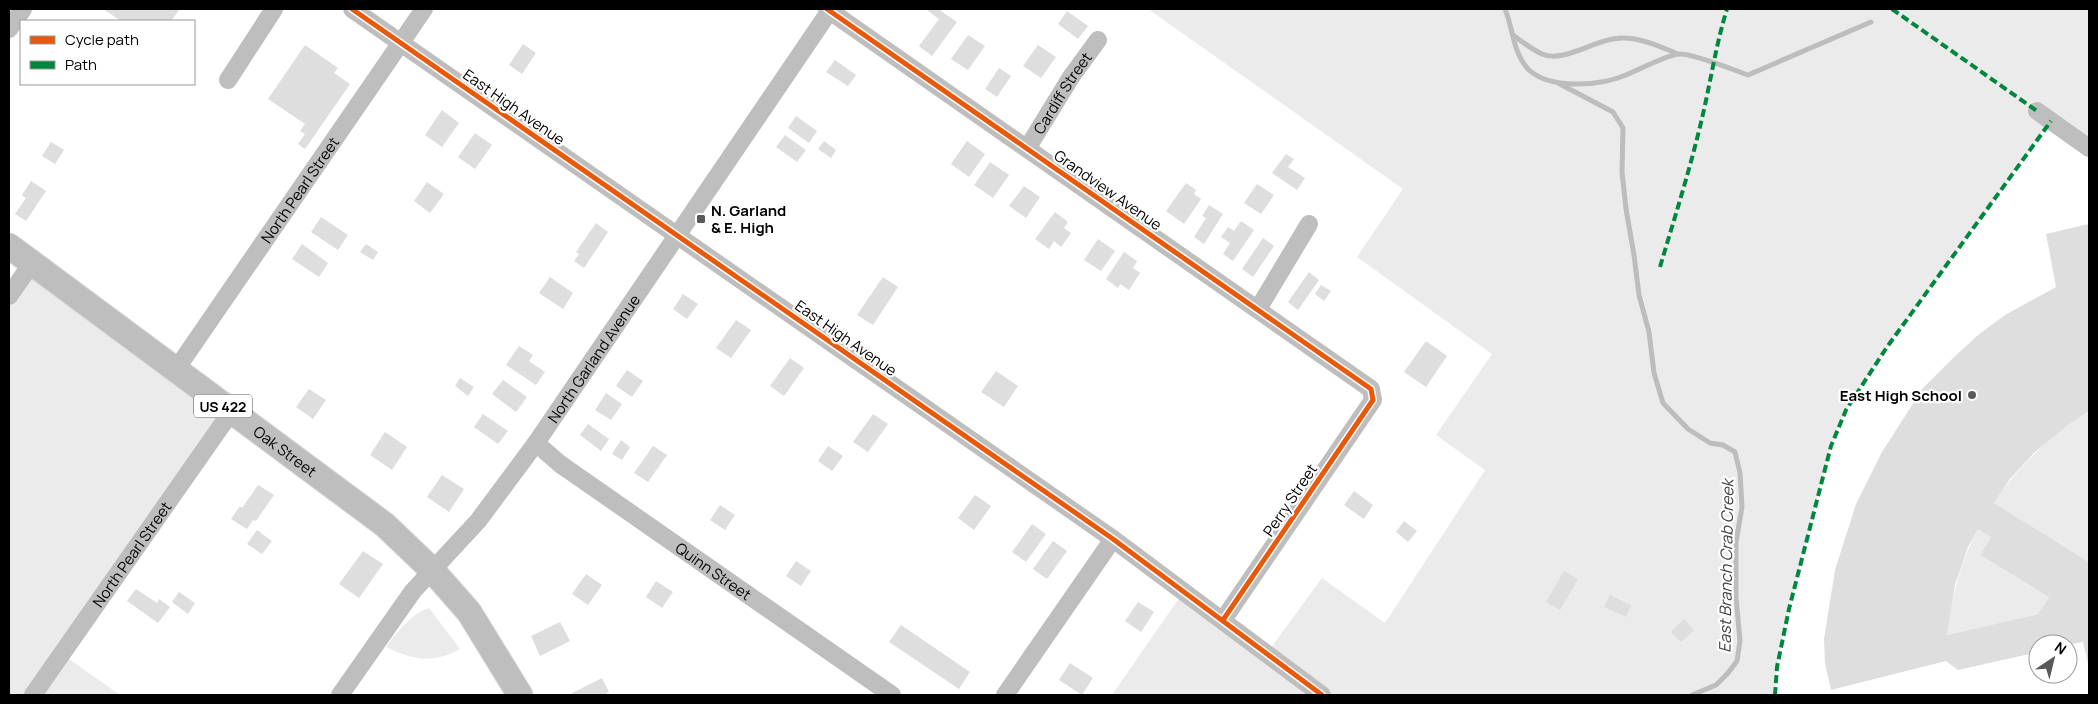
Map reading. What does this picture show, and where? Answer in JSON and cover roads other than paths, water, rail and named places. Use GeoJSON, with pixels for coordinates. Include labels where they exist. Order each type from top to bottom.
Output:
{"type":"FeatureCollection","features":[{"type":"Feature","properties":{"kind":"highway","name":"Oak Street"},"geometry":{"type":"LineString","coordinates":[[9,246],[385,525],[432,570],[469,612],[520,695]]}},
{"type":"Feature","properties":{"kind":"street"},"geometry":{"type":"LineString","coordinates":[[9,29],[23,9]]}},
{"type":"Feature","properties":{"kind":"street"},"geometry":{"type":"LineString","coordinates":[[228,80],[274,9]]}},
{"type":"Feature","properties":{"kind":"street","name":"East High Avenue"},"geometry":{"type":"LineString","coordinates":[[352,9],[1112,539],[1223,620],[1320,695]]}},
{"type":"Feature","properties":{"kind":"street","name":"North Pearl Street"},"geometry":{"type":"LineString","coordinates":[[175,371],[424,9]]}},
{"type":"Feature","properties":{"kind":"street","name":"Grandview Avenue"},"geometry":{"type":"LineString","coordinates":[[829,9],[1365,384],[1373,394]]}},
{"type":"Feature","properties":{"kind":"street","name":"North Garland Avenue"},"geometry":{"type":"LineString","coordinates":[[340,695],[413,591],[478,521],[536,443],[829,9]]}},
{"type":"Feature","properties":{"kind":"street","name":"Cardiff Street"},"geometry":{"type":"LineString","coordinates":[[1028,147],[1066,84],[1098,40]]}},
{"type":"Feature","properties":{"kind":"street"},"geometry":{"type":"LineString","coordinates":[[2038,111],[2089,148]]}},
{"type":"Feature","properties":{"kind":"street"},"geometry":{"type":"LineString","coordinates":[[1258,309],[1309,224]]}},
{"type":"Feature","properties":{"kind":"street"},"geometry":{"type":"LineString","coordinates":[[9,296],[32,262]]}},
{"type":"Feature","properties":{"kind":"street","name":"Perry Street"},"geometry":{"type":"LineString","coordinates":[[1223,620],[1373,400],[1373,394]]}},
{"type":"Feature","properties":{"kind":"street","name":"North Pearl Street"},"geometry":{"type":"LineString","coordinates":[[33,695],[231,412]]}},
{"type":"Feature","properties":{"kind":"street","name":"Quinn Street"},"geometry":{"type":"LineString","coordinates":[[536,443],[560,464],[892,695]]}},
{"type":"Feature","properties":{"kind":"street"},"geometry":{"type":"LineString","coordinates":[[1005,695],[1112,539]]}},
{"type":"Feature","properties":{"kind":"waterway"},"geometry":{"type":"LineString","coordinates":[[1505,9],[1519,56],[1528,69],[1537,76],[1549,80],[1575,84],[1615,79],[1679,54],[1703,59],[1748,75],[1871,22]]}},
{"type":"Feature","properties":{"kind":"waterway"},"geometry":{"type":"LineString","coordinates":[[1513,35],[1534,50],[1551,56],[1560,56],[1603,41],[1623,38],[1644,41],[1678,54]]}},
{"type":"Feature","properties":{"kind":"waterway","name":"East Branch Crab Creek"},"geometry":{"type":"LineString","coordinates":[[1558,83],[1613,112],[1623,128],[1622,172],[1626,209],[1639,295],[1649,332],[1654,373],[1663,403],[1688,429],[1710,443],[1723,445],[1735,452],[1740,473],[1742,507],[1736,542],[1736,597],[1740,641],[1737,661],[1716,685],[1692,695]]}},
{"type":"Feature","properties":{"kind":"place","name":"N. Garland & E. High"},"geometry":{"type":"Point","coordinates":[701,219]}},
{"type":"Feature","properties":{"kind":"place","name":"East High School"},"geometry":{"type":"Point","coordinates":[1972,395]}}]}
